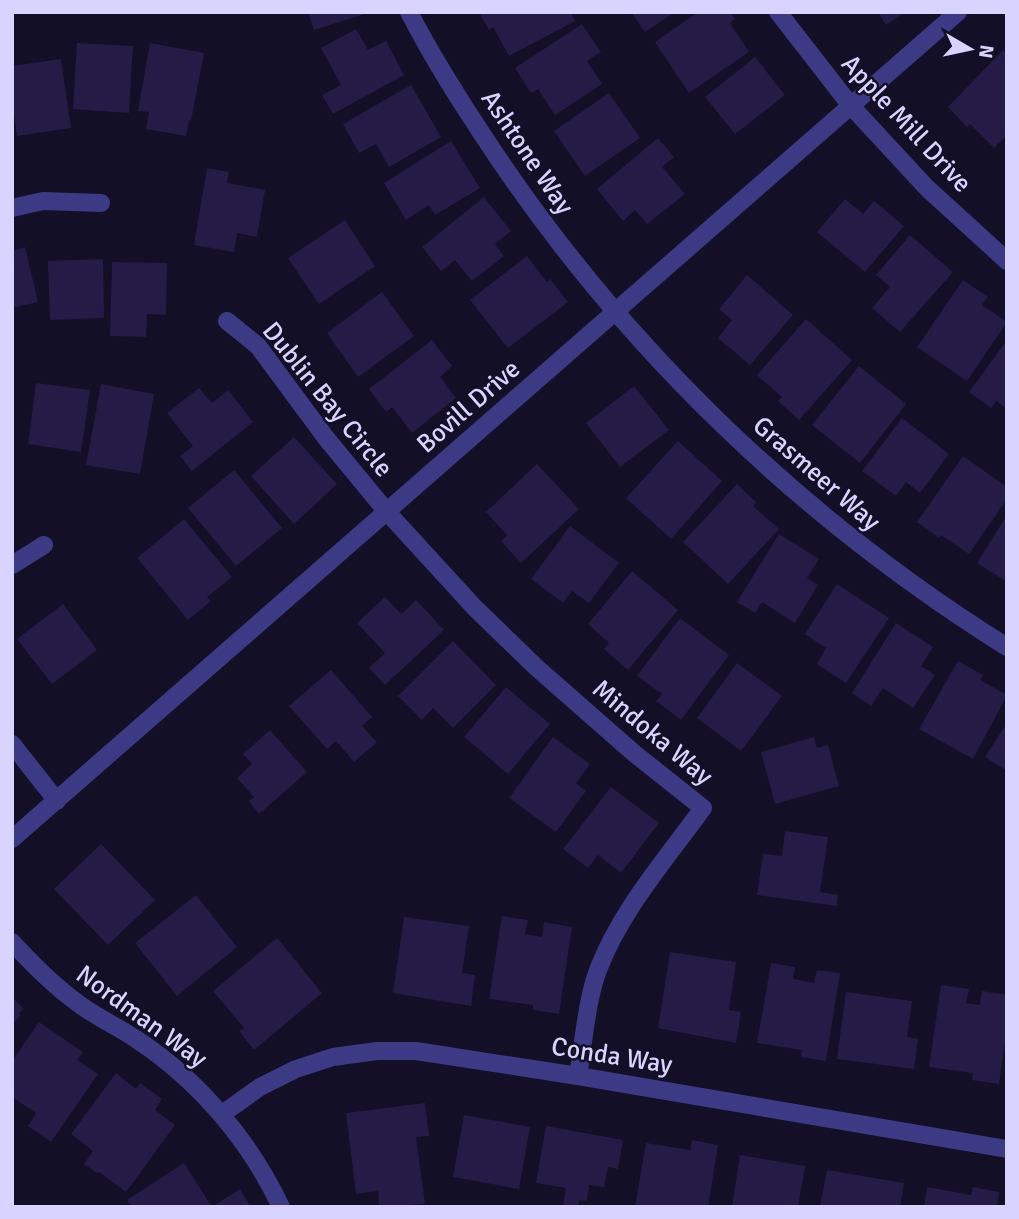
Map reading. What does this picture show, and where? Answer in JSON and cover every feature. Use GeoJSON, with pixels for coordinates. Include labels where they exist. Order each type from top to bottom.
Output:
{"type":"FeatureCollection","features":[{"type":"Feature","properties":{"kind":"street","name":"Ashtone Way"},"geometry":{"type":"LineString","coordinates":[[409,12],[469,115],[507,172],[563,249],[615,312]]}},
{"type":"Feature","properties":{"kind":"street","name":"Apple Mill Drive"},"geometry":{"type":"LineString","coordinates":[[778,12],[851,106],[927,188],[1007,261]]}},
{"type":"Feature","properties":{"kind":"street","name":"Bovill Drive"},"geometry":{"type":"LineString","coordinates":[[12,839],[958,12]]}},
{"type":"Feature","properties":{"kind":"street"},"geometry":{"type":"LineString","coordinates":[[12,208],[43,201],[101,203]]}},
{"type":"Feature","properties":{"kind":"street","name":"Grasmeer Way"},"geometry":{"type":"LineString","coordinates":[[615,312],[691,395],[772,473],[859,545],[952,613],[1007,647]]}},
{"type":"Feature","properties":{"kind":"street","name":"Dublin Bay Circle"},"geometry":{"type":"LineString","coordinates":[[227,321],[258,346],[326,438],[387,512]]}},
{"type":"Feature","properties":{"kind":"street","name":"Mindoka Way"},"geometry":{"type":"LineString","coordinates":[[387,512],[475,608],[537,668],[635,754],[703,808],[617,930],[598,971],[590,1000],[578,1076]]}},
{"type":"Feature","properties":{"kind":"street"},"geometry":{"type":"LineString","coordinates":[[12,565],[44,545]]}},
{"type":"Feature","properties":{"kind":"street"},"geometry":{"type":"LineString","coordinates":[[12,744],[57,801]]}},
{"type":"Feature","properties":{"kind":"street","name":"Nordman Way"},"geometry":{"type":"LineString","coordinates":[[12,942],[37,971],[80,1006],[140,1041],[180,1073],[222,1114],[251,1155],[281,1207]]}},
{"type":"Feature","properties":{"kind":"street","name":"Conda Way"},"geometry":{"type":"LineString","coordinates":[[222,1114],[260,1087],[296,1069],[333,1057],[377,1051],[416,1051],[1007,1149]]}},
{"type":"Feature","properties":{"kind":"building"},"geometry":{"type":"Polygon","coordinates":[[[308,12],[368,12],[368,13],[314,30],[308,12]]]}},
{"type":"Feature","properties":{"kind":"building"},"geometry":{"type":"Polygon","coordinates":[[[479,12],[570,12],[575,21],[509,56],[493,27],[489,30],[479,12]]]}},
{"type":"Feature","properties":{"kind":"building"},"geometry":{"type":"Polygon","coordinates":[[[631,12],[675,12],[645,32],[631,12]]]}},
{"type":"Feature","properties":{"kind":"building"},"geometry":{"type":"Polygon","coordinates":[[[698,12],[730,12],[735,19],[730,23],[749,52],[689,93],[655,42],[698,12]]]}},
{"type":"Feature","properties":{"kind":"building"},"geometry":{"type":"Polygon","coordinates":[[[878,12],[905,12],[886,25],[878,12]]]}},
{"type":"Feature","properties":{"kind":"building"},"geometry":{"type":"Polygon","coordinates":[[[582,24],[601,52],[587,61],[602,84],[555,115],[538,89],[531,93],[515,68],[582,24]]]}},
{"type":"Feature","properties":{"kind":"building"},"geometry":{"type":"Polygon","coordinates":[[[356,29],[368,50],[386,41],[404,75],[333,114],[322,95],[341,85],[321,48],[356,29]]]}},
{"type":"Feature","properties":{"kind":"building"},"geometry":{"type":"Polygon","coordinates":[[[77,43],[133,46],[129,113],[73,109],[77,43]]]}},
{"type":"Feature","properties":{"kind":"building"},"geometry":{"type":"Polygon","coordinates":[[[150,43],[204,53],[186,136],[146,129],[149,112],[138,111],[150,43]]]}},
{"type":"Feature","properties":{"kind":"building"},"geometry":{"type":"Polygon","coordinates":[[[1003,50],[1007,54],[1007,135],[994,148],[970,124],[967,127],[948,107],[1003,50]]]}},
{"type":"Feature","properties":{"kind":"building"},"geometry":{"type":"Polygon","coordinates":[[[755,57],[785,95],[735,134],[705,97],[755,57]]]}},
{"type":"Feature","properties":{"kind":"building"},"geometry":{"type":"Polygon","coordinates":[[[61,59],[71,128],[17,136],[12,99],[12,66],[61,59]]]}},
{"type":"Feature","properties":{"kind":"building"},"geometry":{"type":"Polygon","coordinates":[[[411,85],[441,137],[389,167],[376,144],[359,153],[343,124],[411,85]]]}},
{"type":"Feature","properties":{"kind":"building"},"geometry":{"type":"Polygon","coordinates":[[[609,93],[640,138],[585,176],[554,131],[609,93]]]}},
{"type":"Feature","properties":{"kind":"building"},"geometry":{"type":"Polygon","coordinates":[[[658,138],[674,157],[662,167],[685,194],[647,224],[635,210],[623,221],[597,189],[658,138]]]}},
{"type":"Feature","properties":{"kind":"building"},"geometry":{"type":"Polygon","coordinates":[[[451,141],[480,188],[435,215],[429,205],[406,220],[384,183],[451,141]]]}},
{"type":"Feature","properties":{"kind":"building"},"geometry":{"type":"Polygon","coordinates":[[[207,168],[229,172],[227,183],[265,190],[257,237],[237,233],[234,252],[194,245],[207,168]]]}},
{"type":"Feature","properties":{"kind":"building"},"geometry":{"type":"Polygon","coordinates":[[[484,197],[511,231],[495,244],[504,256],[472,281],[455,260],[441,271],[422,247],[484,197]]]}},
{"type":"Feature","properties":{"kind":"building"},"geometry":{"type":"Polygon","coordinates":[[[845,199],[863,214],[874,201],[904,226],[865,272],[817,232],[845,199]]]}},
{"type":"Feature","properties":{"kind":"building"},"geometry":{"type":"Polygon","coordinates":[[[345,220],[375,266],[319,304],[288,258],[345,220]]]}},
{"type":"Feature","properties":{"kind":"building"},"geometry":{"type":"Polygon","coordinates":[[[910,235],[953,272],[900,332],[872,308],[890,287],[876,275],[910,235]]]}},
{"type":"Feature","properties":{"kind":"building"},"geometry":{"type":"Polygon","coordinates":[[[25,247],[38,302],[12,308],[12,251],[25,247]]]}},
{"type":"Feature","properties":{"kind":"building"},"geometry":{"type":"Polygon","coordinates":[[[527,256],[547,282],[550,279],[568,302],[508,348],[470,300],[527,256]]]}},
{"type":"Feature","properties":{"kind":"building"},"geometry":{"type":"Polygon","coordinates":[[[103,259],[104,318],[50,320],[48,261],[103,259]]]}},
{"type":"Feature","properties":{"kind":"building"},"geometry":{"type":"Polygon","coordinates":[[[112,262],[167,263],[166,315],[147,314],[146,337],[110,336],[112,262]]]}},
{"type":"Feature","properties":{"kind":"building"},"geometry":{"type":"Polygon","coordinates":[[[747,275],[793,315],[750,365],[718,338],[732,320],[719,309],[747,275]]]}},
{"type":"Feature","properties":{"kind":"building"},"geometry":{"type":"Polygon","coordinates":[[[963,280],[988,297],[982,305],[1007,322],[967,381],[917,347],[963,280]]]}},
{"type":"Feature","properties":{"kind":"building"},"geometry":{"type":"Polygon","coordinates":[[[382,292],[414,336],[358,377],[327,333],[382,292]]]}},
{"type":"Feature","properties":{"kind":"building"},"geometry":{"type":"Polygon","coordinates":[[[806,319],[852,360],[799,420],[778,401],[782,397],[757,375],[806,319]]]}},
{"type":"Feature","properties":{"kind":"building"},"geometry":{"type":"Polygon","coordinates":[[[432,340],[452,366],[440,377],[456,398],[412,433],[392,407],[386,412],[369,389],[432,340]]]}},
{"type":"Feature","properties":{"kind":"building"},"geometry":{"type":"Polygon","coordinates":[[[1007,340],[1007,409],[996,401],[991,408],[969,392],[1007,340]]]}},
{"type":"Feature","properties":{"kind":"building"},"geometry":{"type":"Polygon","coordinates":[[[859,366],[906,404],[860,463],[812,425],[859,366]]]}},
{"type":"Feature","properties":{"kind":"building"},"geometry":{"type":"Polygon","coordinates":[[[36,383],[90,390],[81,452],[28,444],[36,383]]]}},
{"type":"Feature","properties":{"kind":"building"},"geometry":{"type":"Polygon","coordinates":[[[101,384],[154,394],[140,474],[86,465],[101,384]]]}},
{"type":"Feature","properties":{"kind":"building"},"geometry":{"type":"Polygon","coordinates":[[[634,386],[669,430],[620,467],[586,423],[634,386]]]}},
{"type":"Feature","properties":{"kind":"building"},"geometry":{"type":"Polygon","coordinates":[[[199,388],[212,403],[228,390],[253,422],[192,471],[180,456],[193,446],[167,413],[199,388]]]}},
{"type":"Feature","properties":{"kind":"building"},"geometry":{"type":"Polygon","coordinates":[[[902,418],[949,454],[920,493],[906,482],[896,496],[862,471],[902,418]]]}},
{"type":"Feature","properties":{"kind":"building"},"geometry":{"type":"Polygon","coordinates":[[[294,437],[337,484],[294,524],[251,476],[294,437]]]}},
{"type":"Feature","properties":{"kind":"building"},"geometry":{"type":"Polygon","coordinates":[[[678,441],[722,481],[671,539],[626,498],[678,441]]]}},
{"type":"Feature","properties":{"kind":"building"},"geometry":{"type":"Polygon","coordinates":[[[963,456],[1007,487],[1007,499],[969,554],[917,522],[963,456]]]}},
{"type":"Feature","properties":{"kind":"building"},"geometry":{"type":"Polygon","coordinates":[[[537,464],[579,509],[521,563],[501,541],[507,535],[486,512],[537,464]]]}},
{"type":"Feature","properties":{"kind":"building"},"geometry":{"type":"Polygon","coordinates":[[[234,470],[282,528],[236,566],[188,508],[234,470]]]}},
{"type":"Feature","properties":{"kind":"building"},"geometry":{"type":"Polygon","coordinates":[[[737,484],[756,502],[753,506],[779,529],[728,584],[683,542],[737,484]]]}},
{"type":"Feature","properties":{"kind":"building"},"geometry":{"type":"Polygon","coordinates":[[[1007,515],[1007,582],[977,563],[1007,515]]]}},
{"type":"Feature","properties":{"kind":"building"},"geometry":{"type":"Polygon","coordinates":[[[184,519],[232,577],[207,597],[211,601],[188,620],[137,558],[184,519]]]}},
{"type":"Feature","properties":{"kind":"building"},"geometry":{"type":"Polygon","coordinates":[[[570,526],[619,563],[589,603],[572,591],[563,603],[531,579],[570,526]]]}},
{"type":"Feature","properties":{"kind":"building"},"geometry":{"type":"Polygon","coordinates":[[[779,534],[819,559],[807,578],[818,585],[795,623],[762,602],[755,613],[737,602],[779,534]]]}},
{"type":"Feature","properties":{"kind":"building"},"geometry":{"type":"Polygon","coordinates":[[[632,571],[678,610],[628,670],[604,649],[609,643],[588,624],[632,571]]]}},
{"type":"Feature","properties":{"kind":"building"},"geometry":{"type":"Polygon","coordinates":[[[837,584],[889,618],[846,683],[817,664],[826,648],[805,634],[837,584]]]}},
{"type":"Feature","properties":{"kind":"building"},"geometry":{"type":"Polygon","coordinates":[[[385,597],[401,614],[416,600],[444,630],[385,685],[369,668],[385,653],[357,623],[385,597]]]}},
{"type":"Feature","properties":{"kind":"building"},"geometry":{"type":"Polygon","coordinates":[[[63,604],[97,650],[52,684],[17,639],[63,604]]]}},
{"type":"Feature","properties":{"kind":"building"},"geometry":{"type":"Polygon","coordinates":[[[680,618],[729,655],[681,720],[656,701],[662,694],[637,676],[680,618]]]}},
{"type":"Feature","properties":{"kind":"building"},"geometry":{"type":"Polygon","coordinates":[[[896,623],[933,647],[921,666],[935,675],[913,708],[883,688],[871,706],[852,693],[896,623]]]}},
{"type":"Feature","properties":{"kind":"building"},"geometry":{"type":"Polygon","coordinates":[[[453,641],[496,685],[453,728],[433,708],[422,720],[398,696],[453,641]]]}},
{"type":"Feature","properties":{"kind":"building"},"geometry":{"type":"Polygon","coordinates":[[[958,661],[983,675],[980,680],[1007,695],[973,759],[919,729],[958,661]]]}},
{"type":"Feature","properties":{"kind":"building"},"geometry":{"type":"Polygon","coordinates":[[[737,663],[782,696],[741,751],[697,718],[737,663]]]}},
{"type":"Feature","properties":{"kind":"building"},"geometry":{"type":"Polygon","coordinates":[[[331,670],[372,717],[362,726],[377,742],[354,762],[336,741],[327,749],[289,706],[331,670]]]}},
{"type":"Feature","properties":{"kind":"building"},"geometry":{"type":"Polygon","coordinates":[[[506,687],[550,724],[508,774],[464,737],[506,687]]]}},
{"type":"Feature","properties":{"kind":"building"},"geometry":{"type":"Polygon","coordinates":[[[1007,723],[1007,771],[985,757],[1007,723]]]}},
{"type":"Feature","properties":{"kind":"building"},"geometry":{"type":"Polygon","coordinates":[[[270,730],[307,772],[259,814],[249,801],[254,797],[237,778],[252,764],[243,754],[270,730]]]}},
{"type":"Feature","properties":{"kind":"building"},"geometry":{"type":"Polygon","coordinates":[[[553,737],[590,764],[576,783],[586,791],[556,832],[509,798],[553,737]]]}},
{"type":"Feature","properties":{"kind":"building"},"geometry":{"type":"Polygon","coordinates":[[[814,737],[817,748],[828,745],[839,786],[775,804],[761,752],[814,737]]]}},
{"type":"Feature","properties":{"kind":"building"},"geometry":{"type":"Polygon","coordinates":[[[611,787],[659,823],[621,873],[598,855],[588,868],[563,849],[611,787]]]}},
{"type":"Feature","properties":{"kind":"building"},"geometry":{"type":"Polygon","coordinates":[[[785,831],[828,837],[820,892],[838,895],[837,906],[757,895],[763,854],[782,856],[785,831]]]}},
{"type":"Feature","properties":{"kind":"building"},"geometry":{"type":"Polygon","coordinates":[[[101,844],[155,900],[108,945],[54,889],[101,844]]]}},
{"type":"Feature","properties":{"kind":"building"},"geometry":{"type":"Polygon","coordinates":[[[196,895],[237,947],[177,996],[135,943],[196,895]]]}},
{"type":"Feature","properties":{"kind":"building"},"geometry":{"type":"Polygon","coordinates":[[[502,916],[528,920],[525,934],[542,937],[544,922],[572,927],[559,1014],[533,1010],[533,1005],[489,999],[502,916]]]}},
{"type":"Feature","properties":{"kind":"building"},"geometry":{"type":"Polygon","coordinates":[[[404,917],[469,926],[462,973],[475,975],[471,1006],[393,993],[404,917]]]}},
{"type":"Feature","properties":{"kind":"building"},"geometry":{"type":"Polygon","coordinates":[[[277,938],[322,993],[254,1050],[239,1031],[244,1028],[213,991],[277,938]]]}},
{"type":"Feature","properties":{"kind":"building"},"geometry":{"type":"Polygon","coordinates":[[[670,952],[736,962],[729,1010],[741,1012],[736,1043],[658,1028],[670,952]]]}},
{"type":"Feature","properties":{"kind":"building"},"geometry":{"type":"Polygon","coordinates":[[[771,963],[795,967],[793,979],[814,983],[817,970],[840,973],[826,1061],[801,1057],[802,1050],[757,1043],[771,963]]]}},
{"type":"Feature","properties":{"kind":"building"},"geometry":{"type":"Polygon","coordinates":[[[941,985],[969,989],[966,1003],[980,1005],[982,991],[1007,995],[1007,1028],[999,1084],[972,1080],[973,1073],[929,1067],[941,985]]]}},
{"type":"Feature","properties":{"kind":"building"},"geometry":{"type":"Polygon","coordinates":[[[846,992],[912,1001],[907,1037],[918,1039],[914,1069],[837,1059],[846,992]]]}},
{"type":"Feature","properties":{"kind":"building"},"geometry":{"type":"Polygon","coordinates":[[[12,997],[24,1009],[12,1024],[12,997]]]}},
{"type":"Feature","properties":{"kind":"building"},"geometry":{"type":"Polygon","coordinates":[[[39,1022],[83,1052],[77,1060],[98,1074],[51,1142],[28,1126],[36,1113],[12,1097],[12,1061],[39,1022]]]}},
{"type":"Feature","properties":{"kind":"building"},"geometry":{"type":"Polygon","coordinates":[[[116,1073],[136,1089],[140,1083],[162,1099],[155,1110],[175,1125],[126,1192],[84,1164],[93,1151],[71,1134],[116,1073]]]}},
{"type":"Feature","properties":{"kind":"building"},"geometry":{"type":"Polygon","coordinates":[[[425,1103],[429,1136],[416,1137],[425,1204],[379,1207],[378,1191],[356,1194],[346,1113],[425,1103]]]}},
{"type":"Feature","properties":{"kind":"building"},"geometry":{"type":"Polygon","coordinates":[[[464,1115],[530,1127],[519,1189],[453,1177],[464,1115]]]}},
{"type":"Feature","properties":{"kind":"building"},"geometry":{"type":"Polygon","coordinates":[[[546,1126],[623,1140],[618,1169],[608,1167],[604,1187],[589,1185],[587,1201],[579,1200],[578,1207],[563,1207],[566,1188],[536,1183],[546,1126]]]}},
{"type":"Feature","properties":{"kind":"building"},"geometry":{"type":"Polygon","coordinates":[[[692,1140],[718,1145],[708,1207],[635,1207],[646,1143],[690,1150],[692,1140]]]}},
{"type":"Feature","properties":{"kind":"building"},"geometry":{"type":"Polygon","coordinates":[[[740,1155],[805,1166],[798,1207],[732,1207],[740,1155]]]}},
{"type":"Feature","properties":{"kind":"building"},"geometry":{"type":"Polygon","coordinates":[[[184,1163],[212,1207],[132,1207],[127,1200],[184,1163]]]}},
{"type":"Feature","properties":{"kind":"building"},"geometry":{"type":"Polygon","coordinates":[[[827,1170],[904,1183],[900,1207],[820,1207],[827,1170]]]}},
{"type":"Feature","properties":{"kind":"building"},"geometry":{"type":"Polygon","coordinates":[[[927,1187],[971,1195],[973,1187],[999,1192],[997,1207],[924,1207],[927,1187]]]}},
{"type":"Feature","properties":{"kind":"building"},"geometry":{"type":"Polygon","coordinates":[[[240,1189],[251,1207],[212,1207],[240,1189]]]}}]}
